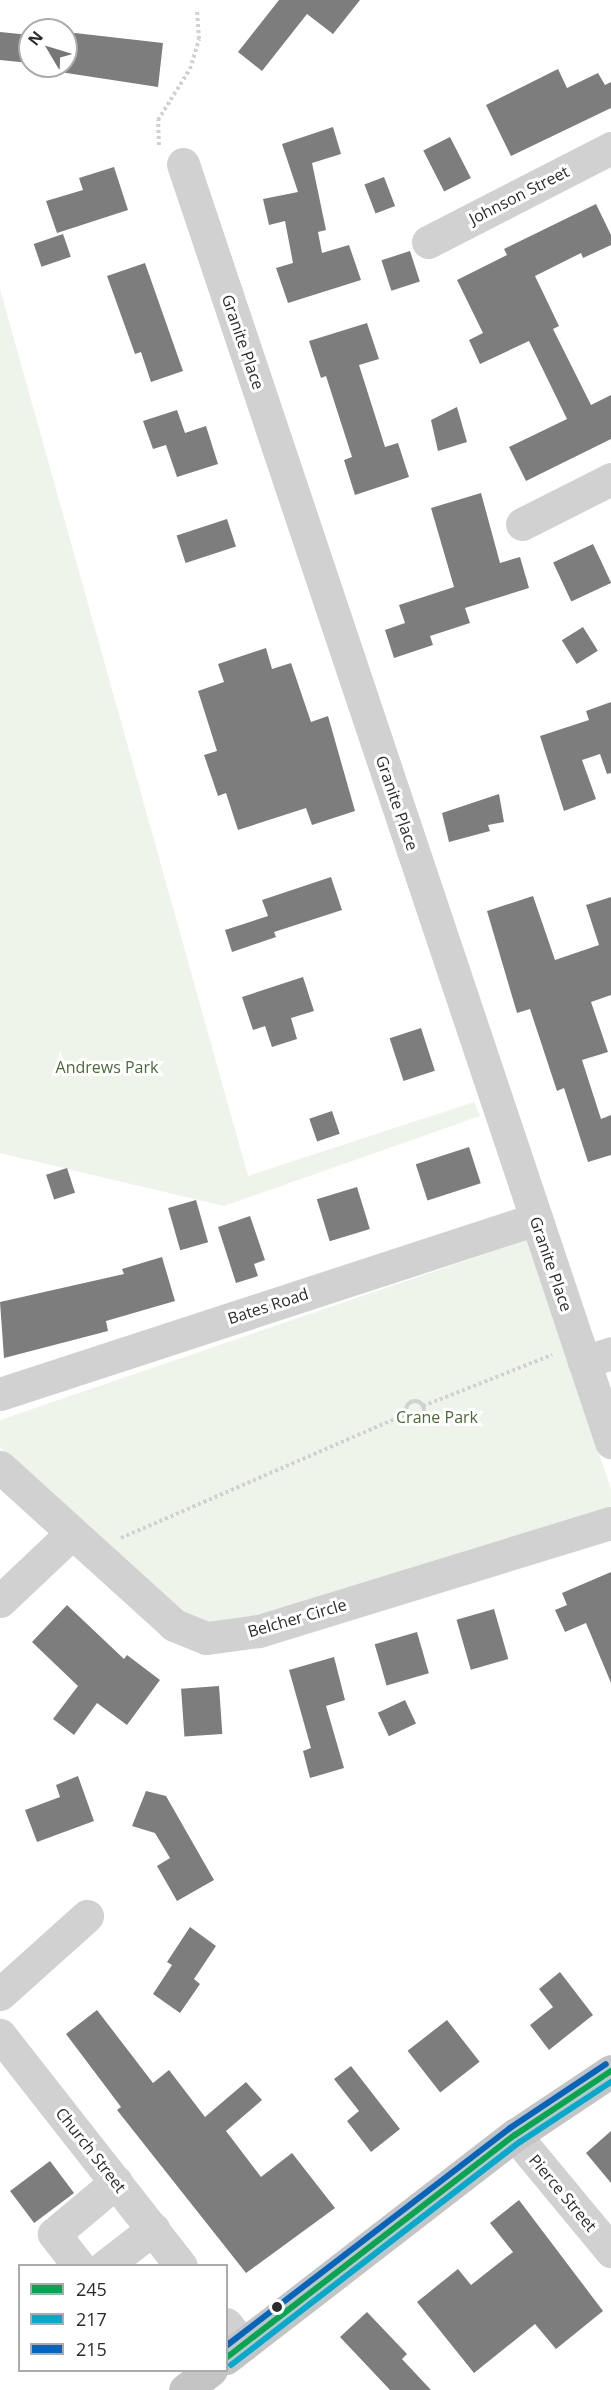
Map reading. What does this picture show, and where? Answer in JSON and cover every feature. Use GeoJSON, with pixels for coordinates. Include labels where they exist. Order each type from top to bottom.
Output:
{"type":"FeatureCollection","features":[{"type":"Feature","properties":{"kind":"main road"},"geometry":{"type":"LineString","coordinates":[[228,2357],[515,2135],[611,2071]]}},
{"type":"Feature","properties":{"kind":"street","name":"Johnson Street"},"geometry":{"type":"LineString","coordinates":[[428,242],[611,148]]}},
{"type":"Feature","properties":{"kind":"street","name":"Granite Place"},"geometry":{"type":"LineString","coordinates":[[171,158],[536,1219],[598,1357],[611,1442]]}},
{"type":"Feature","properties":{"kind":"street"},"geometry":{"type":"LineString","coordinates":[[522,524],[611,479]]}},
{"type":"Feature","properties":{"kind":"street","name":"Bates Road"},"geometry":{"type":"LineString","coordinates":[[0,1394],[536,1219]]}},
{"type":"Feature","properties":{"kind":"street","name":"Belcher Circle"},"geometry":{"type":"LineString","coordinates":[[0,1467],[174,1625],[207,1638],[260,1631],[611,1523]]}},
{"type":"Feature","properties":{"kind":"street"},"geometry":{"type":"LineString","coordinates":[[0,1601],[82,1542]]}},
{"type":"Feature","properties":{"kind":"street"},"geometry":{"type":"LineString","coordinates":[[0,1994],[87,1916]]}},
{"type":"Feature","properties":{"kind":"street","name":"Church Street"},"geometry":{"type":"LineString","coordinates":[[0,2035],[180,2264]]}},
{"type":"Feature","properties":{"kind":"street","name":"Pierce Street"},"geometry":{"type":"LineString","coordinates":[[515,2135],[611,2251]]}},
{"type":"Feature","properties":{"kind":"street"},"geometry":{"type":"LineString","coordinates":[[78,2264],[54,2234],[117,2182]]}},
{"type":"Feature","properties":{"kind":"street"},"geometry":{"type":"LineString","coordinates":[[106,2264],[153,2229]]}},
{"type":"Feature","properties":{"kind":"path"},"geometry":{"type":"LineString","coordinates":[[171,158],[158,120],[190,69],[199,39],[196,10]]}},
{"type":"Feature","properties":{"kind":"path"},"geometry":{"type":"LineString","coordinates":[[423,1406],[555,1354],[598,1357]]}},
{"type":"Feature","properties":{"kind":"path"},"geometry":{"type":"LineString","coordinates":[[82,1542],[406,1414],[419,1419],[425,1412],[423,1406],[413,1401],[407,1405],[406,1414]]}},
{"type":"Feature","properties":{"kind":"green space","name":"Andrews Park"},"geometry":{"type":"Polygon","coordinates":[[[0,289],[248,1176],[474,1102],[480,1116],[224,1206],[0,1153],[0,289]]]}},
{"type":"Feature","properties":{"kind":"green space","name":"Crane Park"},"geometry":{"type":"Polygon","coordinates":[[[526,1240],[611,1489],[611,1506],[220,1633],[183,1619],[0,1447],[0,1420],[526,1240]]]}},
{"type":"Feature","properties":{"kind":"building"},"geometry":{"type":"Polygon","coordinates":[[[279,0],[360,0],[333,34],[307,14],[262,71],[238,52],[279,0]]]}},
{"type":"Feature","properties":{"kind":"building"},"geometry":{"type":"Polygon","coordinates":[[[0,32],[18,34],[18,62],[0,60],[0,32]]]}},
{"type":"Feature","properties":{"kind":"building"},"geometry":{"type":"Polygon","coordinates":[[[78,33],[163,43],[158,87],[78,75],[78,33]]]}},
{"type":"Feature","properties":{"kind":"building"},"geometry":{"type":"Polygon","coordinates":[[[558,69],[567,88],[598,73],[605,85],[611,82],[611,108],[511,156],[486,105],[558,69]]]}},
{"type":"Feature","properties":{"kind":"building"},"geometry":{"type":"Polygon","coordinates":[[[333,127],[341,154],[312,163],[326,230],[318,232],[322,253],[349,245],[361,280],[288,303],[276,268],[293,263],[285,221],[269,225],[263,199],[298,192],[282,144],[333,127]]]}},
{"type":"Feature","properties":{"kind":"building"},"geometry":{"type":"Polygon","coordinates":[[[450,137],[471,178],[444,192],[423,151],[450,137]]]}},
{"type":"Feature","properties":{"kind":"building"},"geometry":{"type":"Polygon","coordinates":[[[114,167],[128,210],[57,233],[46,201],[83,190],[79,178],[114,167]]]}},
{"type":"Feature","properties":{"kind":"building"},"geometry":{"type":"Polygon","coordinates":[[[384,177],[395,206],[376,213],[364,185],[384,177]]]}},
{"type":"Feature","properties":{"kind":"building"},"geometry":{"type":"Polygon","coordinates":[[[596,204],[611,235],[611,245],[583,258],[581,253],[535,276],[559,326],[553,329],[591,405],[611,395],[611,439],[526,481],[509,447],[567,419],[529,341],[480,364],[469,340],[483,333],[457,280],[507,255],[504,249],[596,204]]]}},
{"type":"Feature","properties":{"kind":"building"},"geometry":{"type":"Polygon","coordinates":[[[63,234],[71,257],[42,267],[34,244],[63,234]]]}},
{"type":"Feature","properties":{"kind":"building"},"geometry":{"type":"Polygon","coordinates":[[[410,251],[420,281],[391,291],[381,260],[410,251]]]}},
{"type":"Feature","properties":{"kind":"building"},"geometry":{"type":"Polygon","coordinates":[[[145,263],[183,371],[151,382],[141,352],[135,354],[107,276],[145,263]]]}},
{"type":"Feature","properties":{"kind":"building"},"geometry":{"type":"Polygon","coordinates":[[[367,323],[379,359],[359,365],[385,447],[398,443],[409,477],[355,495],[344,460],[352,457],[326,376],[321,378],[309,341],[367,323]]]}},
{"type":"Feature","properties":{"kind":"building"},"geometry":{"type":"Polygon","coordinates":[[[457,407],[467,442],[438,451],[431,420],[457,407]]]}},
{"type":"Feature","properties":{"kind":"building"},"geometry":{"type":"Polygon","coordinates":[[[177,410],[185,433],[206,426],[218,464],[177,477],[166,445],[153,449],[143,421],[177,410]]]}},
{"type":"Feature","properties":{"kind":"building"},"geometry":{"type":"Polygon","coordinates":[[[481,493],[500,563],[520,557],[529,588],[465,608],[470,623],[430,636],[433,645],[394,658],[385,630],[405,623],[399,605],[454,587],[431,508],[481,493]]]}},
{"type":"Feature","properties":{"kind":"building"},"geometry":{"type":"Polygon","coordinates":[[[227,519],[236,547],[186,563],[177,535],[227,519]]]}},
{"type":"Feature","properties":{"kind":"building"},"geometry":{"type":"Polygon","coordinates":[[[593,544],[611,583],[571,602],[553,563],[593,544]]]}},
{"type":"Feature","properties":{"kind":"building"},"geometry":{"type":"Polygon","coordinates":[[[583,627],[598,651],[577,664],[562,640],[583,627]]]}},
{"type":"Feature","properties":{"kind":"building"},"geometry":{"type":"Polygon","coordinates":[[[266,648],[272,669],[291,663],[311,722],[328,716],[355,811],[312,825],[306,808],[238,830],[226,793],[218,796],[204,755],[217,751],[198,691],[224,682],[218,664],[266,648]]]}},
{"type":"Feature","properties":{"kind":"building"},"geometry":{"type":"Polygon","coordinates":[[[611,702],[611,773],[607,774],[600,754],[582,760],[596,799],[564,811],[540,736],[589,720],[586,711],[611,702]]]}},
{"type":"Feature","properties":{"kind":"building"},"geometry":{"type":"Polygon","coordinates":[[[499,794],[504,822],[488,825],[490,831],[449,842],[442,813],[499,794]]]}},
{"type":"Feature","properties":{"kind":"building"},"geometry":{"type":"Polygon","coordinates":[[[331,877],[342,910],[274,932],[276,937],[232,952],[225,930],[268,916],[262,900],[331,877]]]}},
{"type":"Feature","properties":{"kind":"building"},"geometry":{"type":"Polygon","coordinates":[[[533,896],[555,960],[599,945],[586,905],[611,897],[611,995],[591,1002],[608,1052],[582,1060],[601,1119],[611,1115],[611,1155],[588,1162],[564,1088],[557,1091],[530,1009],[517,1013],[487,911],[533,896]]]}},
{"type":"Feature","properties":{"kind":"building"},"geometry":{"type":"Polygon","coordinates":[[[303,977],[314,1011],[291,1018],[297,1039],[272,1047],[265,1026],[253,1030],[242,997],[303,977]]]}},
{"type":"Feature","properties":{"kind":"building"},"geometry":{"type":"Polygon","coordinates":[[[421,1028],[435,1071],[404,1081],[390,1038],[421,1028]]]}},
{"type":"Feature","properties":{"kind":"building"},"geometry":{"type":"Polygon","coordinates":[[[332,1111],[340,1134],[317,1142],[309,1119],[332,1111]]]}},
{"type":"Feature","properties":{"kind":"building"},"geometry":{"type":"Polygon","coordinates":[[[469,1147],[481,1183],[427,1200],[416,1164],[469,1147]]]}},
{"type":"Feature","properties":{"kind":"building"},"geometry":{"type":"Polygon","coordinates":[[[67,1168],[75,1193],[54,1200],[46,1175],[67,1168]]]}},
{"type":"Feature","properties":{"kind":"building"},"geometry":{"type":"Polygon","coordinates":[[[357,1187],[370,1229],[330,1241],[317,1199],[357,1187]]]}},
{"type":"Feature","properties":{"kind":"building"},"geometry":{"type":"Polygon","coordinates":[[[196,1200],[208,1242],[180,1250],[168,1208],[196,1200]]]}},
{"type":"Feature","properties":{"kind":"building"},"geometry":{"type":"Polygon","coordinates":[[[250,1216],[265,1260],[254,1264],[258,1276],[236,1283],[218,1227],[250,1216]]]}},
{"type":"Feature","properties":{"kind":"building"},"geometry":{"type":"Polygon","coordinates":[[[162,1257],[175,1301],[106,1321],[108,1331],[4,1358],[0,1302],[124,1274],[122,1269],[162,1257]]]}},
{"type":"Feature","properties":{"kind":"building"},"geometry":{"type":"Polygon","coordinates":[[[611,1572],[611,1683],[586,1623],[565,1632],[555,1610],[567,1605],[562,1593],[611,1572]]]}},
{"type":"Feature","properties":{"kind":"building"},"geometry":{"type":"Polygon","coordinates":[[[67,1605],[124,1659],[127,1655],[160,1680],[127,1725],[97,1703],[74,1735],[53,1719],[78,1686],[32,1642],[67,1605]]]}},
{"type":"Feature","properties":{"kind":"building"},"geometry":{"type":"Polygon","coordinates":[[[494,1609],[508,1659],[471,1670],[457,1620],[494,1609]]]}},
{"type":"Feature","properties":{"kind":"building"},"geometry":{"type":"Polygon","coordinates":[[[417,1632],[429,1673],[387,1685],[375,1644],[417,1632]]]}},
{"type":"Feature","properties":{"kind":"building"},"geometry":{"type":"Polygon","coordinates":[[[334,1657],[345,1700],[326,1706],[344,1768],[310,1778],[303,1751],[311,1748],[289,1670],[334,1657]]]}},
{"type":"Feature","properties":{"kind":"building"},"geometry":{"type":"Polygon","coordinates":[[[219,1686],[222,1734],[184,1737],[181,1689],[219,1686]]]}},
{"type":"Feature","properties":{"kind":"building"},"geometry":{"type":"Polygon","coordinates":[[[405,1700],[416,1724],[389,1736],[378,1713],[405,1700]]]}},
{"type":"Feature","properties":{"kind":"building"},"geometry":{"type":"Polygon","coordinates":[[[78,1776],[94,1821],[37,1842],[25,1810],[60,1797],[56,1785],[78,1776]]]}},
{"type":"Feature","properties":{"kind":"building"},"geometry":{"type":"Polygon","coordinates":[[[146,1791],[166,1796],[214,1880],[177,1901],[157,1866],[170,1858],[155,1833],[132,1826],[146,1791]]]}},
{"type":"Feature","properties":{"kind":"building"},"geometry":{"type":"Polygon","coordinates":[[[190,1927],[216,1946],[194,1979],[200,1984],[180,2013],[153,1994],[172,1965],[167,1962],[190,1927]]]}},
{"type":"Feature","properties":{"kind":"building"},"geometry":{"type":"Polygon","coordinates":[[[560,1972],[593,2015],[549,2050],[530,2025],[553,2007],[539,1989],[560,1972]]]}},
{"type":"Feature","properties":{"kind":"building"},"geometry":{"type":"Polygon","coordinates":[[[97,2010],[153,2083],[169,2070],[205,2117],[246,2082],[262,2100],[226,2131],[261,2177],[292,2153],[335,2208],[246,2273],[117,2110],[121,2107],[66,2034],[97,2010]]]}},
{"type":"Feature","properties":{"kind":"building"},"geometry":{"type":"Polygon","coordinates":[[[447,2020],[480,2062],[440,2093],[408,2051],[447,2020]]]}},
{"type":"Feature","properties":{"kind":"building"},"geometry":{"type":"Polygon","coordinates":[[[351,2066],[400,2129],[371,2152],[347,2121],[359,2111],[334,2079],[351,2066]]]}},
{"type":"Feature","properties":{"kind":"building"},"geometry":{"type":"Polygon","coordinates":[[[611,2131],[611,2183],[586,2153],[611,2131]]]}},
{"type":"Feature","properties":{"kind":"building"},"geometry":{"type":"Polygon","coordinates":[[[50,2161],[74,2193],[34,2223],[10,2191],[50,2161]]]}},
{"type":"Feature","properties":{"kind":"building"},"geometry":{"type":"Polygon","coordinates":[[[519,2200],[603,2311],[556,2349],[535,2324],[474,2373],[417,2302],[458,2269],[471,2285],[513,2252],[490,2223],[519,2200]]]}},
{"type":"Feature","properties":{"kind":"building"},"geometry":{"type":"Polygon","coordinates":[[[367,2312],[407,2354],[402,2359],[431,2390],[390,2390],[340,2337],[367,2312]]]}},
{"type":"Feature","properties":{"kind":"transit line","name":"215"},"geometry":{"type":"LineString","coordinates":[[228,2344],[510,2128],[606,2064]]}},
{"type":"Feature","properties":{"kind":"transit line","name":"245"},"geometry":{"type":"LineString","coordinates":[[228,2356],[515,2135],[611,2071]]}},
{"type":"Feature","properties":{"kind":"transit line","name":"217"},"geometry":{"type":"LineString","coordinates":[[231,2365],[520,2142],[611,2082]]}}]}
